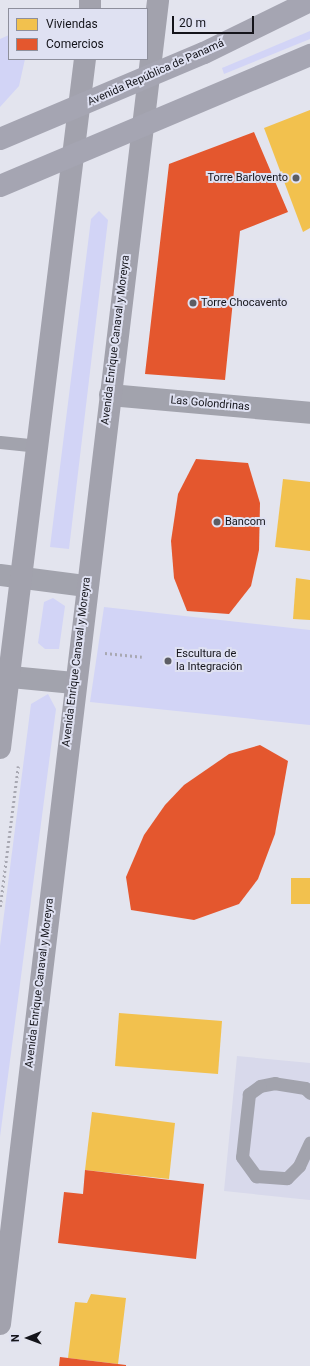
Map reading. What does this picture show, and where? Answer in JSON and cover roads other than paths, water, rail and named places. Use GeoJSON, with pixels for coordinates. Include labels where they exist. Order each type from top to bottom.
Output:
{"type":"FeatureCollection","features":[{"type":"Feature","properties":{"kind":"main road","name":"Avenida República de Panamá"},"geometry":{"type":"LineString","coordinates":[[0,138],[81,106],[147,74],[204,53],[302,1]]}},
{"type":"Feature","properties":{"kind":"main road"},"geometry":{"type":"LineString","coordinates":[[0,186],[75,156],[141,126],[310,54]]}},
{"type":"Feature","properties":{"kind":"street","name":"Avenida Enrique Canaval y Moreyra"},"geometry":{"type":"LineString","coordinates":[[0,1324],[74,683],[110,395],[147,74],[158,0]]}},
{"type":"Feature","properties":{"kind":"street"},"geometry":{"type":"LineString","coordinates":[[0,748],[5,677],[21,578],[39,446],[81,106],[85,60]]}},
{"type":"Feature","properties":{"kind":"street","name":"Las Golondrinas"},"geometry":{"type":"LineString","coordinates":[[110,395],[310,413]]}},
{"type":"Feature","properties":{"kind":"street"},"geometry":{"type":"LineString","coordinates":[[0,575],[86,586]]}},
{"type":"Feature","properties":{"kind":"street"},"geometry":{"type":"LineString","coordinates":[[5,677],[74,683]]}},
{"type":"Feature","properties":{"kind":"lane"},"geometry":{"type":"LineString","coordinates":[[0,442],[39,446]]}},
{"type":"Feature","properties":{"kind":"lane"},"geometry":{"type":"LineString","coordinates":[[310,1093],[305,1088],[275,1083],[260,1086],[249,1094],[242,1158],[256,1176],[287,1178],[299,1166],[310,1142]]}},
{"type":"Feature","properties":{"kind":"place","name":"Torre Barlovento"},"geometry":{"type":"Point","coordinates":[296,178]}},
{"type":"Feature","properties":{"kind":"place","name":"Torre Chocavento"},"geometry":{"type":"Point","coordinates":[193,303]}},
{"type":"Feature","properties":{"kind":"place","name":"Bancom"},"geometry":{"type":"Point","coordinates":[217,522]}},
{"type":"Feature","properties":{"kind":"place","name":"Escultura de la Integración"},"geometry":{"type":"Point","coordinates":[168,661]}}]}
